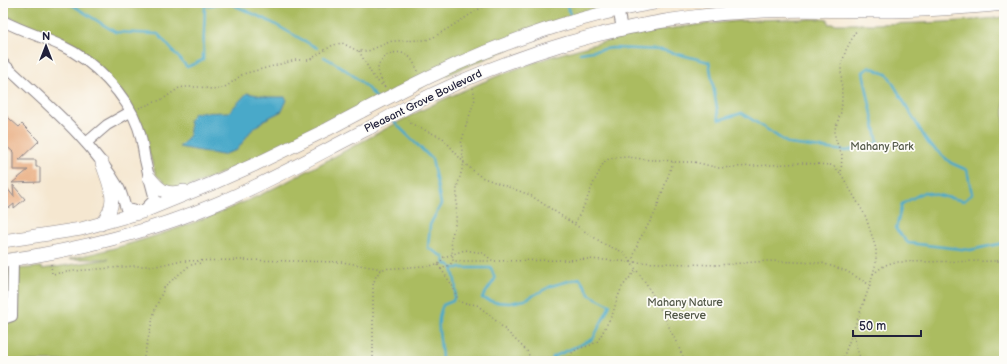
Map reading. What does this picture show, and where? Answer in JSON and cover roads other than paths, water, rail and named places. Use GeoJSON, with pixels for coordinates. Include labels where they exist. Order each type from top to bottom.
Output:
{"type":"FeatureCollection","features":[{"type":"Feature","properties":{"kind":"main road","name":"Pleasant Grove Boulevard"},"geometry":{"type":"LineString","coordinates":[[3,241],[81,229],[142,212],[211,184],[328,129],[362,111],[393,91],[422,80],[473,56],[512,41],[618,6],[654,3]]}},
{"type":"Feature","properties":{"kind":"main road","name":"Pleasant Grove Boulevard"},"geometry":{"type":"LineString","coordinates":[[8,260],[51,254],[102,242],[147,230],[193,214],[230,198],[371,127],[407,112],[469,77],[552,47],[622,29],[689,17],[748,12],[785,10],[939,10],[1004,4]]}},
{"type":"Feature","properties":{"kind":"main road"},"geometry":{"type":"LineString","coordinates":[[101,224],[111,210],[112,194],[102,163]]}},
{"type":"Feature","properties":{"kind":"main road"},"geometry":{"type":"LineString","coordinates":[[148,177],[158,188],[167,192],[177,193],[211,184]]}},
{"type":"Feature","properties":{"kind":"street"},"geometry":{"type":"LineString","coordinates":[[618,6],[622,29]]}},
{"type":"Feature","properties":{"kind":"street"},"geometry":{"type":"LineString","coordinates":[[3,21],[63,46],[84,59],[100,72],[115,89],[138,126],[154,199],[142,212]]}},
{"type":"Feature","properties":{"kind":"street"},"geometry":{"type":"LineString","coordinates":[[3,63],[86,143],[102,163],[120,190],[126,208],[142,212]]}},
{"type":"Feature","properties":{"kind":"street"},"geometry":{"type":"LineString","coordinates":[[86,143],[108,125],[130,112]]}},
{"type":"Feature","properties":{"kind":"street"},"geometry":{"type":"LineString","coordinates":[[142,212],[147,230]]}},
{"type":"Feature","properties":{"kind":"street"},"geometry":{"type":"LineString","coordinates":[[3,319],[12,316],[8,260]]}},
{"type":"Feature","properties":{"kind":"water"},"geometry":{"type":"Polygon","coordinates":[[[247,93],[268,97],[285,97],[287,100],[282,111],[264,120],[250,132],[237,150],[222,155],[179,147],[189,135],[189,120],[194,113],[229,112],[247,93]]]}},
{"type":"Feature","properties":{"kind":"waterway"},"geometry":{"type":"LineString","coordinates":[[69,3],[115,32],[158,34],[187,67],[203,60],[205,6],[224,3]]}},
{"type":"Feature","properties":{"kind":"waterway"},"geometry":{"type":"LineString","coordinates":[[229,3],[269,21],[317,48]]}},
{"type":"Feature","properties":{"kind":"waterway"},"geometry":{"type":"LineString","coordinates":[[566,3],[570,14]]}},
{"type":"Feature","properties":{"kind":"waterway"},"geometry":{"type":"LineString","coordinates":[[580,53],[612,48],[662,50],[709,62],[719,120],[742,113],[789,144],[846,151],[878,143],[863,72],[870,67],[888,75],[928,143],[951,163],[967,170],[972,194],[964,201],[924,192],[902,204],[896,229],[908,243],[970,250],[1004,243]]}},
{"type":"Feature","properties":{"kind":"waterway"},"geometry":{"type":"LineString","coordinates":[[324,57],[352,75],[377,99]]}},
{"type":"Feature","properties":{"kind":"waterway"},"geometry":{"type":"LineString","coordinates":[[393,120],[432,159],[441,204],[430,225],[428,248],[444,257],[445,264],[450,265],[452,268],[491,268],[495,279],[482,298],[494,302],[510,303],[525,300],[551,286],[580,278],[590,295],[610,305],[593,339],[553,357],[552,361]]}},
{"type":"Feature","properties":{"kind":"waterway"},"geometry":{"type":"LineString","coordinates":[[442,361],[439,319],[443,305],[453,301],[455,297],[456,284],[452,268]]}},
{"type":"Feature","properties":{"kind":"park label","name":"Mahany Park"},"geometry":{"type":"Point","coordinates":[882,146]}},
{"type":"Feature","properties":{"kind":"park label","name":"Mahany Nature Reserve"},"geometry":{"type":"Point","coordinates":[685,308]}}]}
